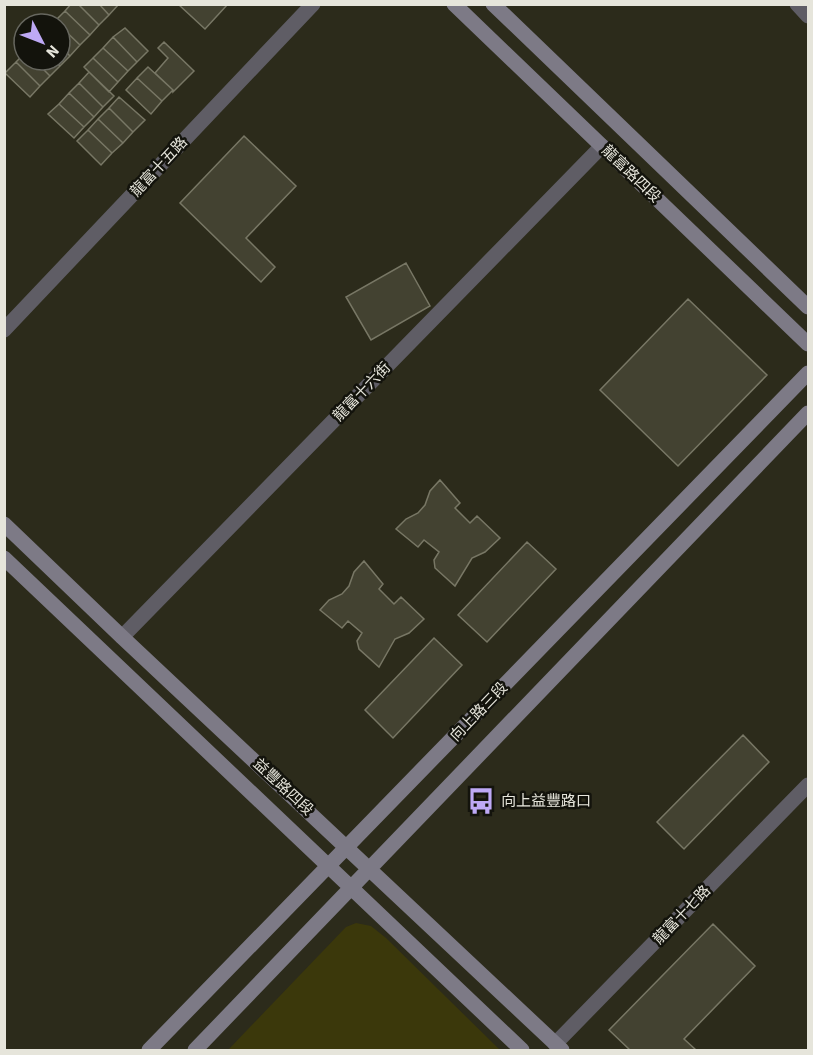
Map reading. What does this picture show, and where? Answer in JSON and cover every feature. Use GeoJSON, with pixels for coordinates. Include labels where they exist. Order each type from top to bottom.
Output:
{"type":"FeatureCollection","features":[{"type":"Feature","properties":{"kind":"street","name":"龍富十五路"},"geometry":{"type":"LineString","coordinates":[[4,330],[313,4]]}},
{"type":"Feature","properties":{"kind":"street","name":"龍富路四段"},"geometry":{"type":"LineString","coordinates":[[454,4],[808,344]]}},
{"type":"Feature","properties":{"kind":"street","name":"龍富路四段"},"geometry":{"type":"LineString","coordinates":[[493,4],[808,307]]}},
{"type":"Feature","properties":{"kind":"street"},"geometry":{"type":"LineString","coordinates":[[797,4],[808,16]]}},
{"type":"Feature","properties":{"kind":"street","name":"龍富十六街"},"geometry":{"type":"LineString","coordinates":[[122,637],[602,146]]}},
{"type":"Feature","properties":{"kind":"street","name":"向上路三段"},"geometry":{"type":"LineString","coordinates":[[149,1050],[808,373]]}},
{"type":"Feature","properties":{"kind":"street","name":"向上路三段"},"geometry":{"type":"LineString","coordinates":[[195,1050],[808,413]]}},
{"type":"Feature","properties":{"kind":"street","name":"益豐路四段"},"geometry":{"type":"LineString","coordinates":[[4,524],[559,1047]]}},
{"type":"Feature","properties":{"kind":"street","name":"益豐路四段"},"geometry":{"type":"LineString","coordinates":[[4,558],[522,1050]]}},
{"type":"Feature","properties":{"kind":"street","name":"龍富十七路"},"geometry":{"type":"LineString","coordinates":[[559,1047],[808,785]]}},
{"type":"Feature","properties":{"kind":"shaded area"},"geometry":{"type":"Polygon","coordinates":[[[356,923],[371,926],[386,938],[500,1050],[228,1050],[346,927],[356,923]]]}},
{"type":"Feature","properties":{"kind":"building"},"geometry":{"type":"Polygon","coordinates":[[[71,4],[78,4],[99,25],[90,35],[72,18],[72,12],[65,11],[71,4]]]}},
{"type":"Feature","properties":{"kind":"building"},"geometry":{"type":"Polygon","coordinates":[[[78,4],[99,4],[109,15],[99,25],[78,4]]]}},
{"type":"Feature","properties":{"kind":"building"},"geometry":{"type":"Polygon","coordinates":[[[99,4],[119,4],[109,15],[99,4]]]}},
{"type":"Feature","properties":{"kind":"building"},"geometry":{"type":"Polygon","coordinates":[[[178,4],[228,4],[205,29],[178,4]]]}},
{"type":"Feature","properties":{"kind":"building"},"geometry":{"type":"Polygon","coordinates":[[[72,18],[90,35],[80,45],[72,37],[72,18]]]}},
{"type":"Feature","properties":{"kind":"building"},"geometry":{"type":"Polygon","coordinates":[[[125,28],[148,51],[137,62],[113,37],[125,28]]]}},
{"type":"Feature","properties":{"kind":"building"},"geometry":{"type":"Polygon","coordinates":[[[72,37],[80,45],[72,54],[72,37]]]}},
{"type":"Feature","properties":{"kind":"building"},"geometry":{"type":"Polygon","coordinates":[[[113,37],[137,62],[128,71],[103,48],[113,37]]]}},
{"type":"Feature","properties":{"kind":"building"},"geometry":{"type":"Polygon","coordinates":[[[164,42],[194,71],[173,92],[155,73],[168,58],[158,48],[164,42]]]}},
{"type":"Feature","properties":{"kind":"building"},"geometry":{"type":"Polygon","coordinates":[[[103,48],[128,71],[118,82],[93,58],[103,48]]]}},
{"type":"Feature","properties":{"kind":"building"},"geometry":{"type":"Polygon","coordinates":[[[93,58],[118,82],[109,92],[84,67],[93,58]]]}},
{"type":"Feature","properties":{"kind":"building"},"geometry":{"type":"Polygon","coordinates":[[[12,66],[12,72],[26,72],[40,86],[30,97],[5,73],[12,66]]]}},
{"type":"Feature","properties":{"kind":"building"},"geometry":{"type":"Polygon","coordinates":[[[148,67],[173,90],[162,101],[137,78],[148,67]]]}},
{"type":"Feature","properties":{"kind":"building"},"geometry":{"type":"Polygon","coordinates":[[[26,72],[46,72],[50,76],[40,86],[26,72]]]}},
{"type":"Feature","properties":{"kind":"building"},"geometry":{"type":"Polygon","coordinates":[[[89,72],[114,96],[103,107],[79,83],[89,72]]]}},
{"type":"Feature","properties":{"kind":"building"},"geometry":{"type":"Polygon","coordinates":[[[137,78],[162,101],[151,114],[126,90],[137,78]]]}},
{"type":"Feature","properties":{"kind":"building"},"geometry":{"type":"Polygon","coordinates":[[[79,83],[103,107],[94,117],[69,93],[79,83]]]}},
{"type":"Feature","properties":{"kind":"building"},"geometry":{"type":"Polygon","coordinates":[[[69,93],[94,117],[84,127],[59,104],[69,93]]]}},
{"type":"Feature","properties":{"kind":"building"},"geometry":{"type":"Polygon","coordinates":[[[119,97],[145,120],[133,132],[109,108],[119,97]]]}},
{"type":"Feature","properties":{"kind":"building"},"geometry":{"type":"Polygon","coordinates":[[[59,104],[84,127],[74,138],[48,114],[59,104]]]}},
{"type":"Feature","properties":{"kind":"building"},"geometry":{"type":"Polygon","coordinates":[[[109,108],[133,132],[123,143],[98,119],[109,108]]]}},
{"type":"Feature","properties":{"kind":"building"},"geometry":{"type":"Polygon","coordinates":[[[98,119],[123,143],[112,153],[88,130],[98,119]]]}},
{"type":"Feature","properties":{"kind":"building"},"geometry":{"type":"Polygon","coordinates":[[[88,130],[112,153],[101,165],[77,141],[88,130]]]}},
{"type":"Feature","properties":{"kind":"building"},"geometry":{"type":"Polygon","coordinates":[[[244,136],[296,186],[246,238],[275,267],[261,282],[180,203],[244,136]]]}},
{"type":"Feature","properties":{"kind":"building"},"geometry":{"type":"Polygon","coordinates":[[[406,263],[430,306],[371,340],[346,297],[406,263]]]}},
{"type":"Feature","properties":{"kind":"building"},"geometry":{"type":"Polygon","coordinates":[[[688,299],[767,375],[678,466],[600,390],[688,299]]]}},
{"type":"Feature","properties":{"kind":"building"},"geometry":{"type":"Polygon","coordinates":[[[440,480],[460,503],[455,508],[470,523],[477,516],[500,538],[485,552],[472,558],[455,586],[435,568],[434,560],[439,552],[424,540],[418,547],[396,529],[406,519],[418,513],[425,505],[430,491],[440,480]]]}},
{"type":"Feature","properties":{"kind":"building"},"geometry":{"type":"Polygon","coordinates":[[[527,542],[556,569],[487,642],[458,615],[527,542]]]}},
{"type":"Feature","properties":{"kind":"building"},"geometry":{"type":"Polygon","coordinates":[[[364,561],[383,584],[379,589],[394,604],[401,597],[424,619],[409,633],[395,639],[379,667],[359,649],[357,641],[362,633],[348,621],[342,628],[320,610],[329,600],[342,594],[349,586],[354,572],[364,561]]]}},
{"type":"Feature","properties":{"kind":"building"},"geometry":{"type":"Polygon","coordinates":[[[434,638],[462,665],[393,738],[365,710],[434,638]]]}},
{"type":"Feature","properties":{"kind":"building"},"geometry":{"type":"Polygon","coordinates":[[[743,735],[769,762],[684,849],[657,822],[743,735]]]}},
{"type":"Feature","properties":{"kind":"building"},"geometry":{"type":"Polygon","coordinates":[[[713,924],[755,966],[684,1039],[696,1050],[630,1050],[609,1030],[713,924]]]}},
{"type":"Feature","properties":{"kind":"place","name":"向上益豐路口"},"geometry":{"type":"Point","coordinates":[481,801]}}]}
